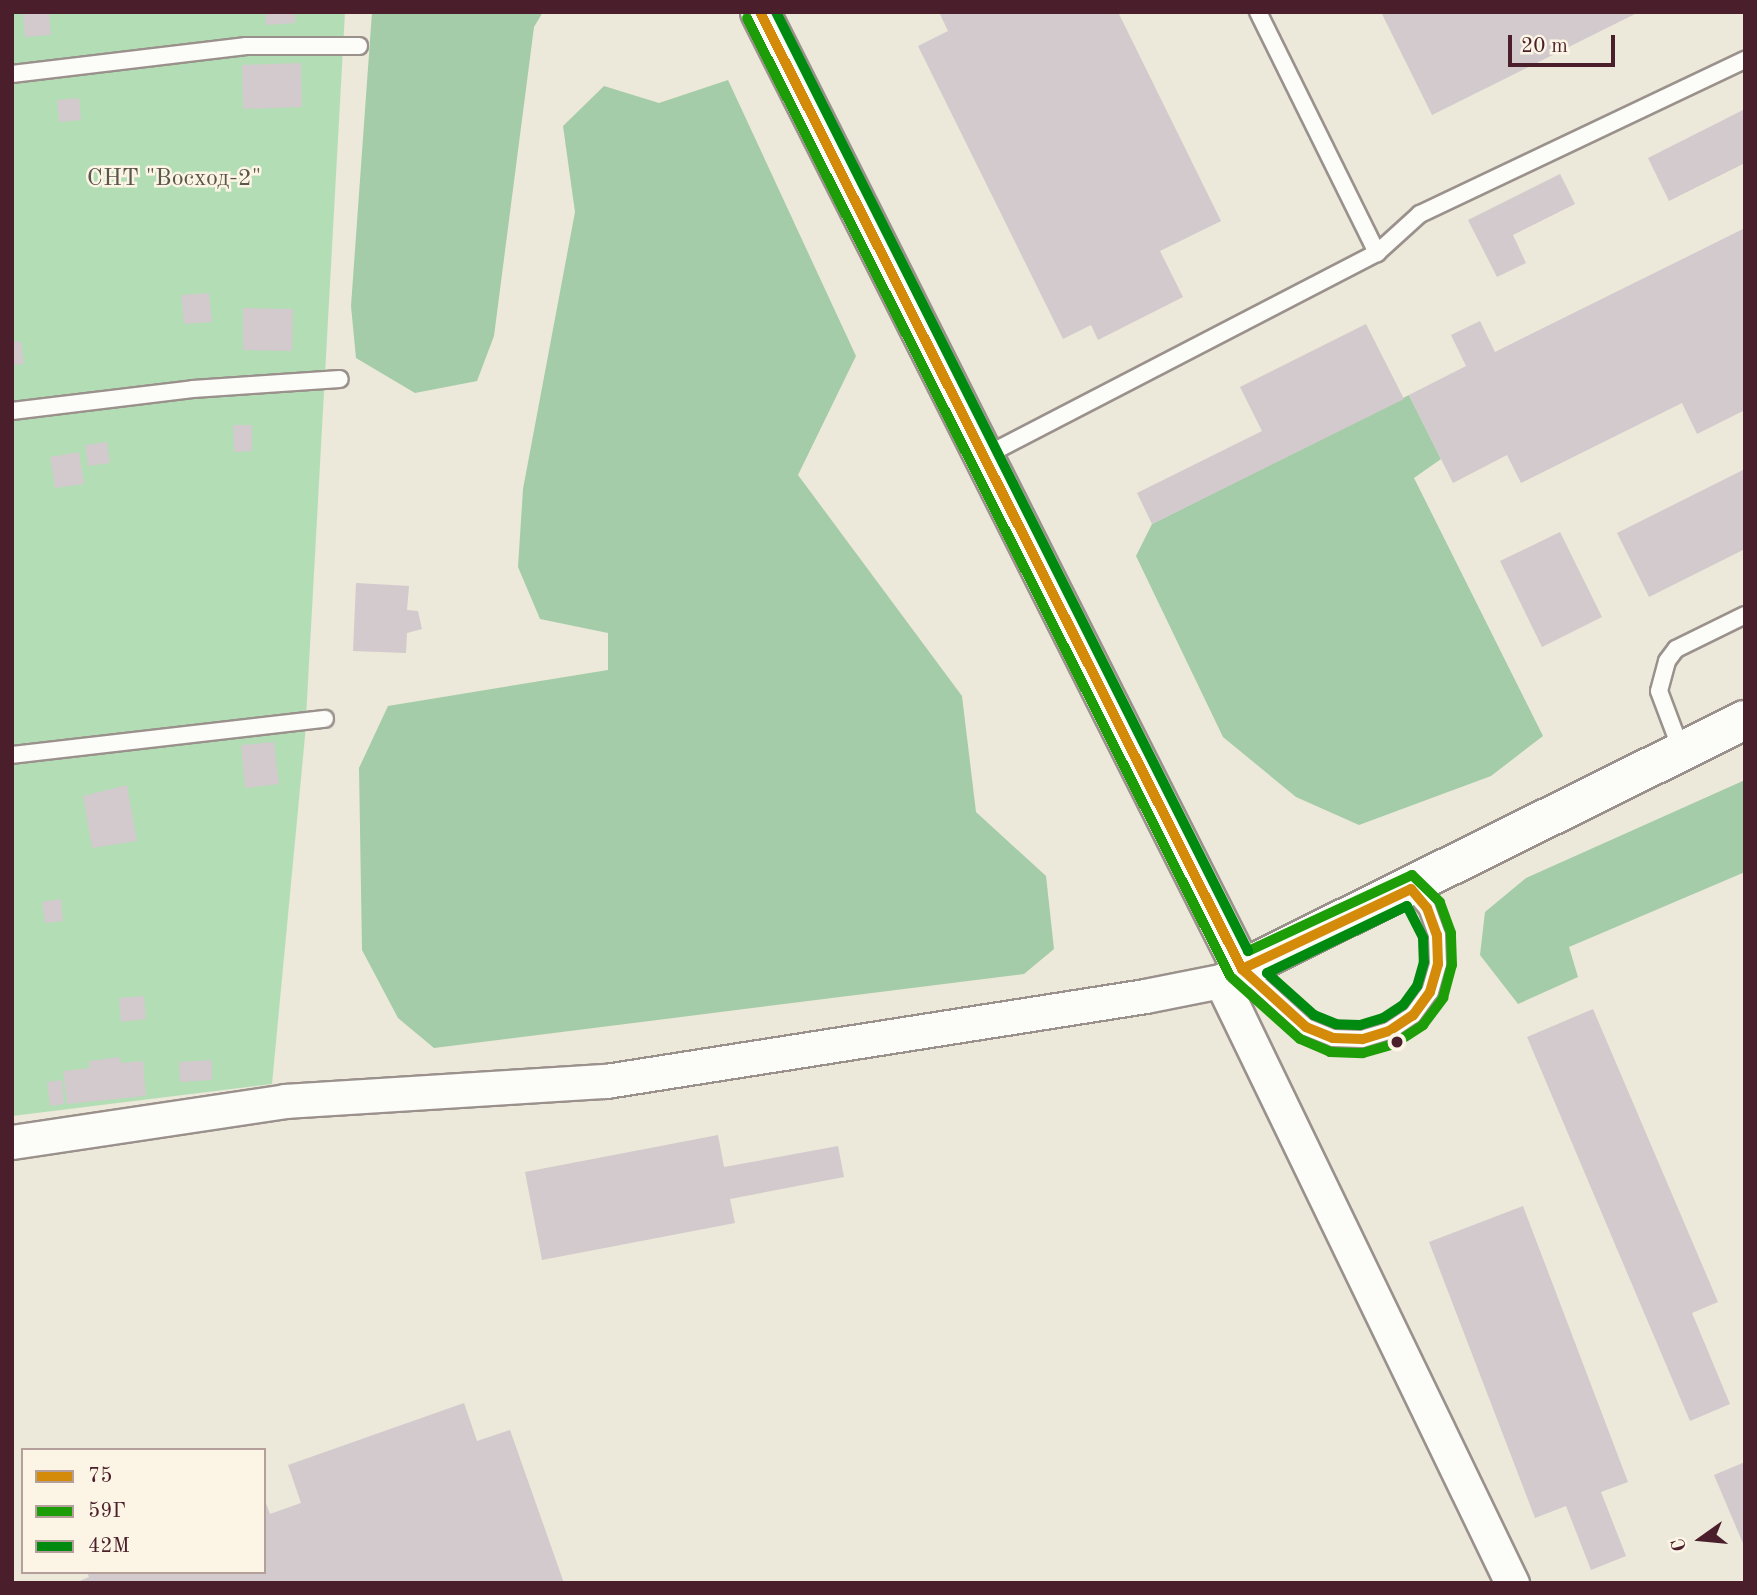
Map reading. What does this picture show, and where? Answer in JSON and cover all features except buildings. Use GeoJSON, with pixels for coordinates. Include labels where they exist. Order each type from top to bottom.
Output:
{"type":"FeatureCollection","features":[{"type":"Feature","properties":{"kind":"street"},"geometry":{"type":"LineString","coordinates":[[760,12],[985,456],[1232,975],[1512,1583]]}},
{"type":"Feature","properties":{"kind":"street"},"geometry":{"type":"LineString","coordinates":[[12,1142],[285,1101],[606,1081],[1232,975],[1411,889],[1745,720]]}},
{"type":"Feature","properties":{"kind":"lane"},"geometry":{"type":"LineString","coordinates":[[1258,12],[1377,253]]}},
{"type":"Feature","properties":{"kind":"lane"},"geometry":{"type":"LineString","coordinates":[[12,74],[246,46],[359,46]]}},
{"type":"Feature","properties":{"kind":"lane"},"geometry":{"type":"LineString","coordinates":[[985,456],[1377,253],[1420,214],[1745,60]]}},
{"type":"Feature","properties":{"kind":"lane"},"geometry":{"type":"LineString","coordinates":[[12,411],[193,389],[340,379]]}},
{"type":"Feature","properties":{"kind":"lane"},"geometry":{"type":"LineString","coordinates":[[1682,752],[1659,691],[1667,661],[1676,649],[1745,615]]}},
{"type":"Feature","properties":{"kind":"lane"},"geometry":{"type":"LineString","coordinates":[[12,755],[325,719]]}},
{"type":"Feature","properties":{"kind":"lane"},"geometry":{"type":"LineString","coordinates":[[1232,975],[1306,1027],[1333,1038],[1362,1039],[1389,1031],[1419,1007],[1430,992],[1438,964],[1434,926],[1427,908],[1411,889]]}},
{"type":"Feature","properties":{"kind":"green space","name":"СНТ \"Восход-2\""},"geometry":{"type":"Polygon","coordinates":[[[12,12],[345,12],[305,736],[272,1084],[12,1116],[12,12]]]}},
{"type":"Feature","properties":{"kind":"green space"},"geometry":{"type":"Polygon","coordinates":[[[372,12],[543,12],[534,27],[494,336],[477,381],[415,393],[356,358],[351,306],[372,12]]]}},
{"type":"Feature","properties":{"kind":"green space"},"geometry":{"type":"Polygon","coordinates":[[[728,80],[856,356],[798,475],[962,696],[976,812],[1046,876],[1054,949],[1024,974],[434,1048],[398,1018],[362,950],[359,768],[388,706],[608,670],[608,633],[540,619],[518,567],[523,489],[575,212],[563,126],[604,86],[659,103],[728,80]]]}},
{"type":"Feature","properties":{"kind":"green space"},"geometry":{"type":"Polygon","coordinates":[[[1409,395],[1441,459],[1414,478],[1543,736],[1491,776],[1359,825],[1296,797],[1223,737],[1136,556],[1152,524],[1409,395]]]}},
{"type":"Feature","properties":{"kind":"green space"},"geometry":{"type":"Polygon","coordinates":[[[1745,780],[1745,872],[1569,947],[1578,977],[1518,1004],[1480,955],[1485,912],[1526,878],[1745,780]]]}},
{"type":"Feature","properties":{"kind":"transit line","name":"75"},"geometry":{"type":"LineString","coordinates":[[760,12],[1242,969]]}},
{"type":"Feature","properties":{"kind":"transit line","name":"42M"},"geometry":{"type":"LineString","coordinates":[[776,12],[1248,951]]}},
{"type":"Feature","properties":{"kind":"transit line","name":"59Г"},"geometry":{"type":"LineString","coordinates":[[747,18],[1230,976]]}},
{"type":"Feature","properties":{"kind":"transit line","name":"59Г"},"geometry":{"type":"LineString","coordinates":[[1232,978],[1300,1039],[1330,1052],[1363,1053],[1394,1044],[1423,1025],[1443,998],[1452,965],[1451,933],[1440,902],[1412,875],[1248,951]]}},
{"type":"Feature","properties":{"kind":"transit line","name":"75"},"geometry":{"type":"LineString","coordinates":[[1411,889],[1427,908],[1437,935],[1438,964],[1430,992],[1413,1015],[1389,1031],[1362,1039],[1333,1038],[1306,1027],[1242,969],[1411,889]]}},
{"type":"Feature","properties":{"kind":"transit line","name":"42M"},"geometry":{"type":"LineString","coordinates":[[1407,906],[1423,938],[1424,962],[1417,986],[1403,1005],[1383,1018],[1360,1025],[1336,1024],[1314,1015],[1267,973],[1407,906]]}}]}
